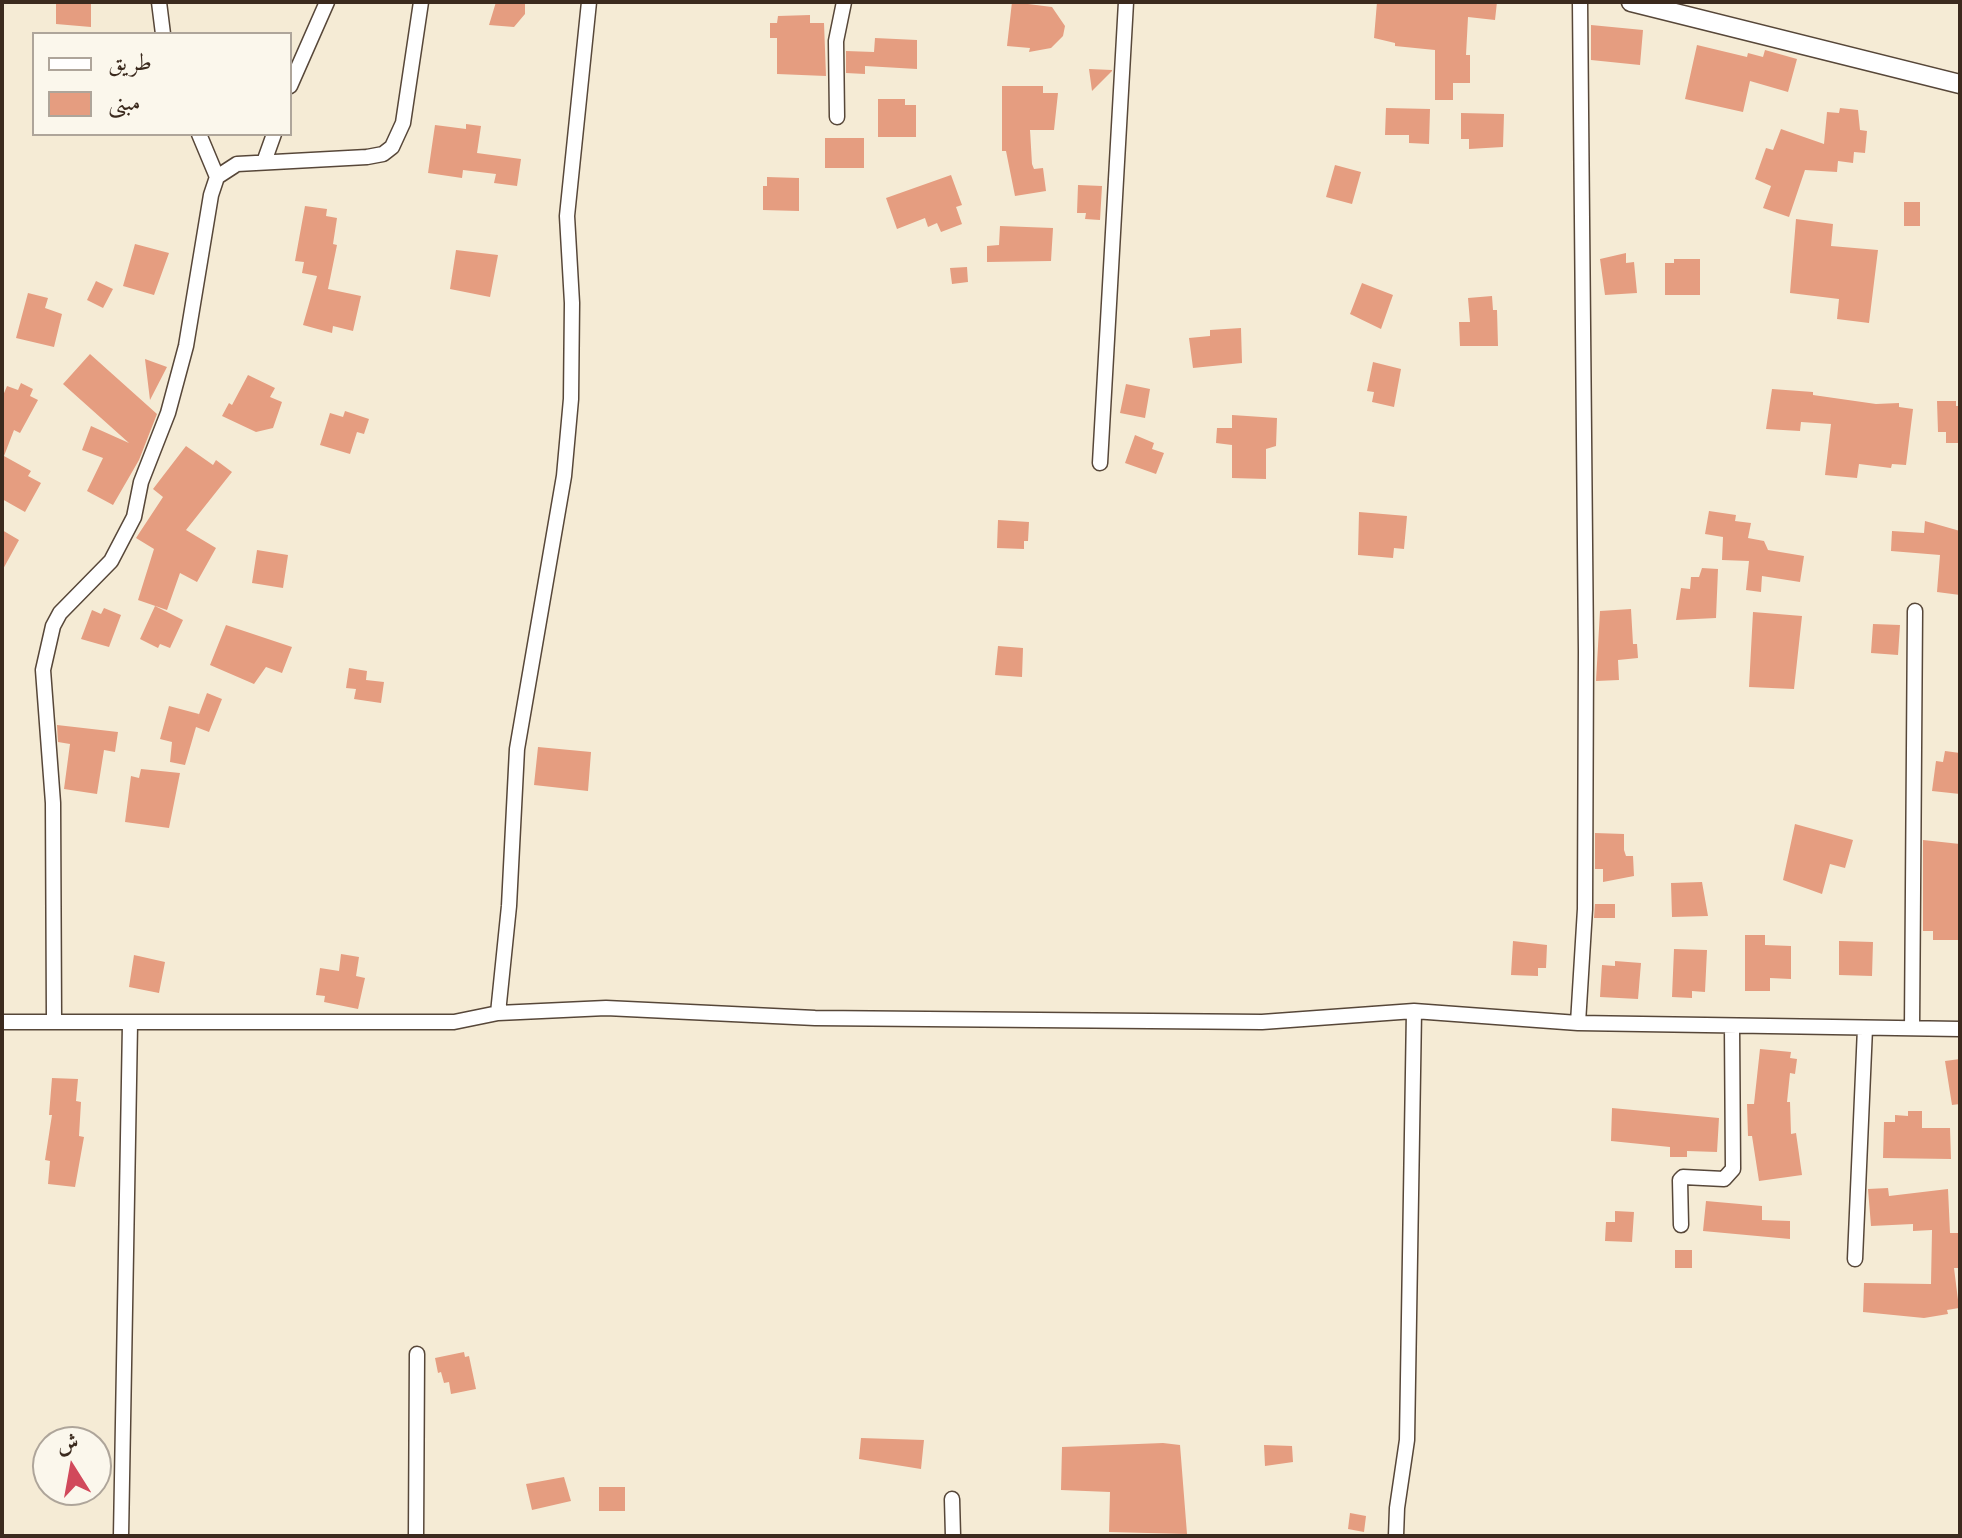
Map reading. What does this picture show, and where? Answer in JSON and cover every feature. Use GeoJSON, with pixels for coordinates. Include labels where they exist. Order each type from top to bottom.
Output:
{"type":"FeatureCollection","features":[{"type":"Feature","properties":{"kind":"street"},"geometry":{"type":"LineString","coordinates":[[159,2],[163,32]]}},
{"type":"Feature","properties":{"kind":"street"},"geometry":{"type":"LineString","coordinates":[[292,81],[327,2]]}},
{"type":"Feature","properties":{"kind":"street"},"geometry":{"type":"LineString","coordinates":[[54,1020],[53,803],[43,670],[47,649],[60,613],[111,561],[134,517],[141,482],[168,413],[186,346],[211,195],[217,177],[237,164],[367,157],[383,154],[392,147],[403,123],[421,2]]}},
{"type":"Feature","properties":{"kind":"street"},"geometry":{"type":"LineString","coordinates":[[498,1013],[509,906],[517,749],[564,476],[571,399],[572,303],[567,216],[589,2]]}},
{"type":"Feature","properties":{"kind":"street"},"geometry":{"type":"LineString","coordinates":[[837,117],[836,41],[844,2]]}},
{"type":"Feature","properties":{"kind":"street"},"geometry":{"type":"LineString","coordinates":[[1100,463],[1126,2]]}},
{"type":"Feature","properties":{"kind":"street"},"geometry":{"type":"LineString","coordinates":[[1578,1023],[1585,909],[1586,666],[1580,2]]}},
{"type":"Feature","properties":{"kind":"street"},"geometry":{"type":"LineString","coordinates":[[1634,2],[1960,84]]}},
{"type":"Feature","properties":{"kind":"street"},"geometry":{"type":"LineString","coordinates":[[200,136],[217,177]]}},
{"type":"Feature","properties":{"kind":"street"},"geometry":{"type":"LineString","coordinates":[[264,162],[273,136]]}},
{"type":"Feature","properties":{"kind":"street"},"geometry":{"type":"LineString","coordinates":[[1912,1028],[1915,611]]}},
{"type":"Feature","properties":{"kind":"street"},"geometry":{"type":"LineString","coordinates":[[2,1022],[454,1022],[498,1013],[606,1008],[815,1018],[1262,1022],[1414,1011],[1578,1023],[1960,1029]]}},
{"type":"Feature","properties":{"kind":"street"},"geometry":{"type":"LineString","coordinates":[[1396,1536],[1407,1440],[1414,1011]]}},
{"type":"Feature","properties":{"kind":"street"},"geometry":{"type":"LineString","coordinates":[[121,1536],[130,1024]]}},
{"type":"Feature","properties":{"kind":"street"},"geometry":{"type":"LineString","coordinates":[[1681,1225],[1680,1180],[1683,1177],[1724,1179],[1733,1169],[1732,1026]]}},
{"type":"Feature","properties":{"kind":"street"},"geometry":{"type":"LineString","coordinates":[[1855,1259],[1865,1028]]}},
{"type":"Feature","properties":{"kind":"street"},"geometry":{"type":"LineString","coordinates":[[416,1536],[417,1354]]}},
{"type":"Feature","properties":{"kind":"street"},"geometry":{"type":"LineString","coordinates":[[952,1499],[953,1536]]}},
{"type":"Feature","properties":{"kind":"building"},"geometry":{"type":"Polygon","coordinates":[[[56,2],[91,2],[91,27],[56,24],[56,2]]]}},
{"type":"Feature","properties":{"kind":"building"},"geometry":{"type":"Polygon","coordinates":[[[496,2],[525,2],[525,14],[514,27],[489,25],[496,2]]]}},
{"type":"Feature","properties":{"kind":"building"},"geometry":{"type":"Polygon","coordinates":[[[1012,2],[1052,7],[1065,26],[1063,36],[1051,48],[1029,52],[1030,48],[1007,46],[1012,2]]]}},
{"type":"Feature","properties":{"kind":"building"},"geometry":{"type":"Polygon","coordinates":[[[1377,2],[1497,2],[1495,20],[1468,17],[1466,55],[1470,55],[1470,83],[1453,83],[1453,100],[1435,100],[1435,50],[1395,46],[1395,43],[1374,38],[1377,2]]]}},
{"type":"Feature","properties":{"kind":"building"},"geometry":{"type":"Polygon","coordinates":[[[810,15],[810,23],[824,23],[826,76],[777,74],[777,38],[770,38],[770,23],[777,23],[778,16],[810,15]]]}},
{"type":"Feature","properties":{"kind":"building"},"geometry":{"type":"Polygon","coordinates":[[[1591,25],[1643,30],[1640,65],[1591,60],[1591,25]]]}},
{"type":"Feature","properties":{"kind":"building"},"geometry":{"type":"Polygon","coordinates":[[[875,38],[917,40],[917,69],[865,66],[865,74],[846,73],[846,51],[874,52],[875,38]]]}},
{"type":"Feature","properties":{"kind":"building"},"geometry":{"type":"Polygon","coordinates":[[[1697,45],[1747,57],[1748,53],[1763,57],[1765,50],[1797,59],[1788,92],[1750,81],[1743,112],[1685,99],[1697,45]]]}},
{"type":"Feature","properties":{"kind":"building"},"geometry":{"type":"Polygon","coordinates":[[[1089,69],[1112,70],[1112,71],[1092,91],[1089,69]]]}},
{"type":"Feature","properties":{"kind":"building"},"geometry":{"type":"Polygon","coordinates":[[[1002,86],[1043,86],[1043,93],[1058,93],[1054,130],[1030,130],[1032,164],[1034,169],[1043,168],[1046,191],[1015,196],[1006,151],[1002,151],[1002,86]]]}},
{"type":"Feature","properties":{"kind":"building"},"geometry":{"type":"Polygon","coordinates":[[[878,99],[905,99],[905,105],[916,105],[916,137],[878,137],[878,99]]]}},
{"type":"Feature","properties":{"kind":"building"},"geometry":{"type":"Polygon","coordinates":[[[1386,108],[1430,109],[1429,144],[1409,143],[1409,135],[1385,135],[1386,108]]]}},
{"type":"Feature","properties":{"kind":"building"},"geometry":{"type":"Polygon","coordinates":[[[1840,108],[1858,110],[1860,130],[1867,131],[1865,153],[1854,152],[1853,163],[1838,161],[1837,172],[1805,170],[1789,217],[1763,208],[1771,186],[1755,179],[1766,148],[1773,150],[1781,129],[1824,144],[1827,112],[1839,113],[1840,108]]]}},
{"type":"Feature","properties":{"kind":"building"},"geometry":{"type":"Polygon","coordinates":[[[1461,113],[1504,114],[1503,147],[1469,149],[1469,139],[1461,139],[1461,113]]]}},
{"type":"Feature","properties":{"kind":"building"},"geometry":{"type":"Polygon","coordinates":[[[466,124],[481,126],[477,153],[521,159],[517,186],[494,183],[496,174],[463,170],[462,178],[428,173],[435,125],[466,129],[466,124]]]}},
{"type":"Feature","properties":{"kind":"building"},"geometry":{"type":"Polygon","coordinates":[[[825,138],[864,138],[864,168],[825,168],[825,138]]]}},
{"type":"Feature","properties":{"kind":"building"},"geometry":{"type":"Polygon","coordinates":[[[1335,165],[1361,172],[1352,204],[1326,197],[1335,165]]]}},
{"type":"Feature","properties":{"kind":"building"},"geometry":{"type":"Polygon","coordinates":[[[951,175],[962,205],[956,207],[962,224],[941,232],[937,223],[928,227],[925,218],[897,229],[886,198],[951,175]]]}},
{"type":"Feature","properties":{"kind":"building"},"geometry":{"type":"Polygon","coordinates":[[[767,177],[799,178],[799,211],[763,210],[763,186],[767,186],[767,177]]]}},
{"type":"Feature","properties":{"kind":"building"},"geometry":{"type":"Polygon","coordinates":[[[1078,185],[1102,186],[1100,220],[1085,219],[1086,213],[1077,213],[1078,185]]]}},
{"type":"Feature","properties":{"kind":"building"},"geometry":{"type":"Polygon","coordinates":[[[1904,202],[1920,202],[1920,226],[1904,226],[1904,202]]]}},
{"type":"Feature","properties":{"kind":"building"},"geometry":{"type":"Polygon","coordinates":[[[305,206],[327,209],[326,216],[337,218],[333,244],[337,245],[328,289],[361,296],[353,331],[333,326],[332,333],[303,325],[317,276],[302,273],[304,262],[295,261],[305,206]]]}},
{"type":"Feature","properties":{"kind":"building"},"geometry":{"type":"Polygon","coordinates":[[[1796,219],[1833,224],[1831,246],[1878,250],[1869,323],[1837,319],[1839,299],[1790,293],[1796,219]]]}},
{"type":"Feature","properties":{"kind":"building"},"geometry":{"type":"Polygon","coordinates":[[[1000,226],[1053,228],[1051,261],[987,262],[987,246],[999,245],[1000,226]]]}},
{"type":"Feature","properties":{"kind":"building"},"geometry":{"type":"Polygon","coordinates":[[[135,244],[169,253],[154,295],[123,286],[135,244]]]}},
{"type":"Feature","properties":{"kind":"building"},"geometry":{"type":"Polygon","coordinates":[[[456,250],[498,255],[490,297],[450,289],[456,250]]]}},
{"type":"Feature","properties":{"kind":"building"},"geometry":{"type":"Polygon","coordinates":[[[1626,253],[1626,263],[1634,262],[1637,293],[1605,295],[1600,259],[1626,253]]]}},
{"type":"Feature","properties":{"kind":"building"},"geometry":{"type":"Polygon","coordinates":[[[1674,259],[1700,259],[1700,295],[1665,295],[1665,263],[1674,263],[1674,259]]]}},
{"type":"Feature","properties":{"kind":"building"},"geometry":{"type":"Polygon","coordinates":[[[967,267],[968,282],[952,284],[950,268],[967,267]]]}},
{"type":"Feature","properties":{"kind":"building"},"geometry":{"type":"Polygon","coordinates":[[[96,281],[113,289],[103,308],[87,300],[96,281]]]}},
{"type":"Feature","properties":{"kind":"building"},"geometry":{"type":"Polygon","coordinates":[[[1362,283],[1393,295],[1381,329],[1350,314],[1362,283]]]}},
{"type":"Feature","properties":{"kind":"building"},"geometry":{"type":"Polygon","coordinates":[[[28,293],[48,298],[45,308],[62,314],[54,347],[16,338],[28,293]]]}},
{"type":"Feature","properties":{"kind":"building"},"geometry":{"type":"Polygon","coordinates":[[[1492,296],[1493,310],[1497,310],[1498,346],[1460,346],[1459,322],[1470,322],[1468,298],[1492,296]]]}},
{"type":"Feature","properties":{"kind":"building"},"geometry":{"type":"Polygon","coordinates":[[[1241,328],[1242,363],[1193,368],[1189,338],[1210,336],[1210,330],[1241,328]]]}},
{"type":"Feature","properties":{"kind":"building"},"geometry":{"type":"Polygon","coordinates":[[[90,354],[157,414],[139,460],[113,505],[87,491],[103,458],[82,450],[91,426],[129,443],[63,384],[90,354]]]}},
{"type":"Feature","properties":{"kind":"building"},"geometry":{"type":"Polygon","coordinates":[[[145,359],[167,367],[150,400],[145,359]]]}},
{"type":"Feature","properties":{"kind":"building"},"geometry":{"type":"Polygon","coordinates":[[[1373,362],[1401,369],[1394,407],[1372,402],[1374,392],[1367,391],[1373,362]]]}},
{"type":"Feature","properties":{"kind":"building"},"geometry":{"type":"Polygon","coordinates":[[[248,375],[275,388],[270,397],[282,402],[273,428],[256,432],[222,416],[229,403],[232,405],[248,375]]]}},
{"type":"Feature","properties":{"kind":"building"},"geometry":{"type":"Polygon","coordinates":[[[21,383],[33,389],[30,396],[38,400],[20,433],[14,430],[4,456],[31,471],[28,476],[41,483],[25,512],[2,499],[2,398],[7,386],[18,390],[21,383]]]}},
{"type":"Feature","properties":{"kind":"building"},"geometry":{"type":"Polygon","coordinates":[[[1126,384],[1150,389],[1145,418],[1120,413],[1126,384]]]}},
{"type":"Feature","properties":{"kind":"building"},"geometry":{"type":"Polygon","coordinates":[[[1772,389],[1813,392],[1813,395],[1876,404],[1899,403],[1899,407],[1913,409],[1906,465],[1892,464],[1891,468],[1859,464],[1857,478],[1825,475],[1831,424],[1801,422],[1800,431],[1766,429],[1772,389]]]}},
{"type":"Feature","properties":{"kind":"building"},"geometry":{"type":"Polygon","coordinates":[[[1937,401],[1956,401],[1956,406],[1960,406],[1960,443],[1946,443],[1946,432],[1938,432],[1937,401]]]}},
{"type":"Feature","properties":{"kind":"building"},"geometry":{"type":"Polygon","coordinates":[[[345,411],[369,419],[364,434],[357,432],[350,454],[320,445],[330,413],[343,417],[345,411]]]}},
{"type":"Feature","properties":{"kind":"building"},"geometry":{"type":"Polygon","coordinates":[[[1232,415],[1277,418],[1276,446],[1266,449],[1266,479],[1232,478],[1232,445],[1216,443],[1217,428],[1232,428],[1232,415]]]}},
{"type":"Feature","properties":{"kind":"building"},"geometry":{"type":"Polygon","coordinates":[[[1135,435],[1154,443],[1152,449],[1164,453],[1156,474],[1125,463],[1135,435]]]}},
{"type":"Feature","properties":{"kind":"building"},"geometry":{"type":"Polygon","coordinates":[[[186,446],[213,465],[216,460],[232,472],[186,530],[216,548],[197,582],[180,573],[167,610],[138,600],[154,549],[136,538],[163,497],[153,489],[186,446]]]}},
{"type":"Feature","properties":{"kind":"building"},"geometry":{"type":"Polygon","coordinates":[[[1709,511],[1736,515],[1735,521],[1751,523],[1748,538],[1764,541],[1768,550],[1804,556],[1800,582],[1762,576],[1761,592],[1746,590],[1749,561],[1722,560],[1723,537],[1705,534],[1709,511]]]}},
{"type":"Feature","properties":{"kind":"building"},"geometry":{"type":"Polygon","coordinates":[[[1359,512],[1407,516],[1404,549],[1394,548],[1393,558],[1358,555],[1359,512]]]}},
{"type":"Feature","properties":{"kind":"building"},"geometry":{"type":"Polygon","coordinates":[[[998,520],[1029,522],[1028,541],[1024,541],[1024,549],[997,548],[998,520]]]}},
{"type":"Feature","properties":{"kind":"building"},"geometry":{"type":"Polygon","coordinates":[[[1925,521],[1960,531],[1960,595],[1937,592],[1940,555],[1891,551],[1892,531],[1924,533],[1925,521]]]}},
{"type":"Feature","properties":{"kind":"building"},"geometry":{"type":"Polygon","coordinates":[[[2,530],[19,540],[2,571],[2,530]]]}},
{"type":"Feature","properties":{"kind":"building"},"geometry":{"type":"Polygon","coordinates":[[[257,550],[288,555],[283,588],[252,583],[257,550]]]}},
{"type":"Feature","properties":{"kind":"building"},"geometry":{"type":"Polygon","coordinates":[[[1702,568],[1718,569],[1716,618],[1676,620],[1681,588],[1690,589],[1691,577],[1699,577],[1702,568]]]}},
{"type":"Feature","properties":{"kind":"building"},"geometry":{"type":"Polygon","coordinates":[[[155,606],[183,620],[170,648],[160,644],[158,648],[140,639],[155,606]]]}},
{"type":"Feature","properties":{"kind":"building"},"geometry":{"type":"Polygon","coordinates":[[[104,608],[121,615],[109,647],[81,639],[92,610],[101,614],[104,608]]]}},
{"type":"Feature","properties":{"kind":"building"},"geometry":{"type":"Polygon","coordinates":[[[1631,609],[1633,644],[1637,644],[1638,658],[1618,660],[1619,680],[1596,681],[1600,611],[1631,609]]]}},
{"type":"Feature","properties":{"kind":"building"},"geometry":{"type":"Polygon","coordinates":[[[1753,612],[1802,616],[1794,689],[1749,687],[1753,612]]]}},
{"type":"Feature","properties":{"kind":"building"},"geometry":{"type":"Polygon","coordinates":[[[1873,624],[1900,625],[1898,655],[1871,653],[1873,624]]]}},
{"type":"Feature","properties":{"kind":"building"},"geometry":{"type":"Polygon","coordinates":[[[226,625],[292,647],[282,673],[266,667],[254,684],[210,665],[226,625]]]}},
{"type":"Feature","properties":{"kind":"building"},"geometry":{"type":"Polygon","coordinates":[[[998,646],[1023,648],[1022,677],[995,675],[998,646]]]}},
{"type":"Feature","properties":{"kind":"building"},"geometry":{"type":"Polygon","coordinates":[[[349,668],[367,671],[366,680],[384,682],[381,703],[354,699],[356,689],[346,688],[349,668]]]}},
{"type":"Feature","properties":{"kind":"building"},"geometry":{"type":"Polygon","coordinates":[[[207,693],[222,699],[209,732],[196,727],[185,765],[170,762],[172,742],[160,739],[169,706],[199,714],[198,717],[207,693]]]}},
{"type":"Feature","properties":{"kind":"building"},"geometry":{"type":"Polygon","coordinates":[[[57,725],[118,732],[115,752],[104,750],[97,794],[64,789],[70,744],[58,742],[57,725]]]}},
{"type":"Feature","properties":{"kind":"building"},"geometry":{"type":"Polygon","coordinates":[[[538,747],[591,752],[588,791],[534,785],[538,747]]]}},
{"type":"Feature","properties":{"kind":"building"},"geometry":{"type":"Polygon","coordinates":[[[1945,751],[1960,753],[1960,794],[1932,791],[1936,761],[1943,762],[1945,751]]]}},
{"type":"Feature","properties":{"kind":"building"},"geometry":{"type":"Polygon","coordinates":[[[141,769],[180,773],[169,828],[125,822],[131,776],[139,778],[141,769]]]}},
{"type":"Feature","properties":{"kind":"building"},"geometry":{"type":"Polygon","coordinates":[[[1795,824],[1853,840],[1845,868],[1830,864],[1822,894],[1783,880],[1795,824]]]}},
{"type":"Feature","properties":{"kind":"building"},"geometry":{"type":"Polygon","coordinates":[[[1595,833],[1624,834],[1624,850],[1626,856],[1633,856],[1634,876],[1603,882],[1603,869],[1595,869],[1595,833]]]}},
{"type":"Feature","properties":{"kind":"building"},"geometry":{"type":"Polygon","coordinates":[[[1923,840],[1960,844],[1960,940],[1933,940],[1933,931],[1923,931],[1923,840]]]}},
{"type":"Feature","properties":{"kind":"building"},"geometry":{"type":"Polygon","coordinates":[[[1702,882],[1708,916],[1672,917],[1671,883],[1702,882]]]}},
{"type":"Feature","properties":{"kind":"building"},"geometry":{"type":"Polygon","coordinates":[[[1595,904],[1615,904],[1615,918],[1594,918],[1595,904]]]}},
{"type":"Feature","properties":{"kind":"building"},"geometry":{"type":"Polygon","coordinates":[[[1745,935],[1765,935],[1765,945],[1791,946],[1791,979],[1770,978],[1770,991],[1745,991],[1745,935]]]}},
{"type":"Feature","properties":{"kind":"building"},"geometry":{"type":"Polygon","coordinates":[[[1513,941],[1547,945],[1546,968],[1538,968],[1538,976],[1511,975],[1513,941]]]}},
{"type":"Feature","properties":{"kind":"building"},"geometry":{"type":"Polygon","coordinates":[[[1839,941],[1873,942],[1872,976],[1839,975],[1839,941]]]}},
{"type":"Feature","properties":{"kind":"building"},"geometry":{"type":"Polygon","coordinates":[[[1674,949],[1707,950],[1705,992],[1692,991],[1692,998],[1672,997],[1674,949]]]}},
{"type":"Feature","properties":{"kind":"building"},"geometry":{"type":"Polygon","coordinates":[[[341,954],[359,957],[356,976],[365,978],[358,1009],[324,1002],[325,996],[316,995],[320,968],[339,971],[341,954]]]}},
{"type":"Feature","properties":{"kind":"building"},"geometry":{"type":"Polygon","coordinates":[[[134,955],[165,962],[159,993],[129,987],[134,955]]]}},
{"type":"Feature","properties":{"kind":"building"},"geometry":{"type":"Polygon","coordinates":[[[1615,961],[1641,963],[1638,999],[1600,997],[1602,965],[1615,966],[1615,961]]]}},
{"type":"Feature","properties":{"kind":"building"},"geometry":{"type":"Polygon","coordinates":[[[1760,1049],[1791,1052],[1790,1058],[1797,1059],[1795,1074],[1790,1073],[1787,1102],[1790,1102],[1791,1134],[1796,1133],[1802,1175],[1759,1181],[1752,1136],[1748,1136],[1747,1104],[1754,1104],[1760,1049]]]}},
{"type":"Feature","properties":{"kind":"building"},"geometry":{"type":"Polygon","coordinates":[[[1960,1059],[1960,1104],[1952,1105],[1945,1061],[1960,1059]]]}},
{"type":"Feature","properties":{"kind":"building"},"geometry":{"type":"Polygon","coordinates":[[[52,1078],[78,1079],[76,1101],[81,1102],[79,1136],[84,1137],[75,1187],[48,1184],[50,1161],[45,1160],[52,1115],[49,1115],[52,1078]]]}},
{"type":"Feature","properties":{"kind":"building"},"geometry":{"type":"Polygon","coordinates":[[[1612,1108],[1719,1118],[1717,1152],[1687,1151],[1687,1157],[1670,1157],[1670,1147],[1611,1141],[1612,1108]]]}},
{"type":"Feature","properties":{"kind":"building"},"geometry":{"type":"Polygon","coordinates":[[[1908,1111],[1922,1111],[1922,1128],[1950,1128],[1951,1159],[1883,1158],[1884,1122],[1895,1122],[1895,1115],[1908,1116],[1908,1111]]]}},
{"type":"Feature","properties":{"kind":"building"},"geometry":{"type":"Polygon","coordinates":[[[1888,1188],[1889,1196],[1948,1189],[1950,1233],[1960,1233],[1960,1268],[1954,1268],[1959,1308],[1947,1310],[1948,1314],[1924,1318],[1863,1312],[1864,1283],[1931,1284],[1932,1230],[1913,1231],[1913,1224],[1871,1226],[1868,1189],[1888,1188]]]}},
{"type":"Feature","properties":{"kind":"building"},"geometry":{"type":"Polygon","coordinates":[[[1706,1201],[1762,1206],[1762,1220],[1790,1221],[1790,1239],[1703,1231],[1706,1201]]]}},
{"type":"Feature","properties":{"kind":"building"},"geometry":{"type":"Polygon","coordinates":[[[1615,1211],[1634,1212],[1632,1242],[1605,1241],[1606,1222],[1615,1222],[1615,1211]]]}},
{"type":"Feature","properties":{"kind":"building"},"geometry":{"type":"Polygon","coordinates":[[[1675,1250],[1692,1250],[1692,1268],[1675,1268],[1675,1250]]]}},
{"type":"Feature","properties":{"kind":"building"},"geometry":{"type":"Polygon","coordinates":[[[464,1352],[465,1357],[469,1356],[476,1389],[451,1394],[449,1382],[444,1383],[441,1372],[438,1373],[435,1358],[464,1352]]]}},
{"type":"Feature","properties":{"kind":"building"},"geometry":{"type":"Polygon","coordinates":[[[861,1438],[924,1440],[921,1469],[859,1459],[861,1438]]]}},
{"type":"Feature","properties":{"kind":"building"},"geometry":{"type":"Polygon","coordinates":[[[1180,1445],[1187,1534],[1109,1532],[1110,1492],[1061,1490],[1062,1447],[1180,1445]]]}},
{"type":"Feature","properties":{"kind":"building"},"geometry":{"type":"Polygon","coordinates":[[[1264,1445],[1292,1446],[1293,1462],[1265,1466],[1264,1445]]]}},
{"type":"Feature","properties":{"kind":"building"},"geometry":{"type":"Polygon","coordinates":[[[564,1477],[571,1501],[532,1510],[526,1484],[564,1477]]]}},
{"type":"Feature","properties":{"kind":"building"},"geometry":{"type":"Polygon","coordinates":[[[599,1487],[625,1487],[625,1511],[599,1511],[599,1487]]]}},
{"type":"Feature","properties":{"kind":"building"},"geometry":{"type":"Polygon","coordinates":[[[1350,1513],[1366,1516],[1364,1532],[1348,1529],[1350,1513]]]}}]}
